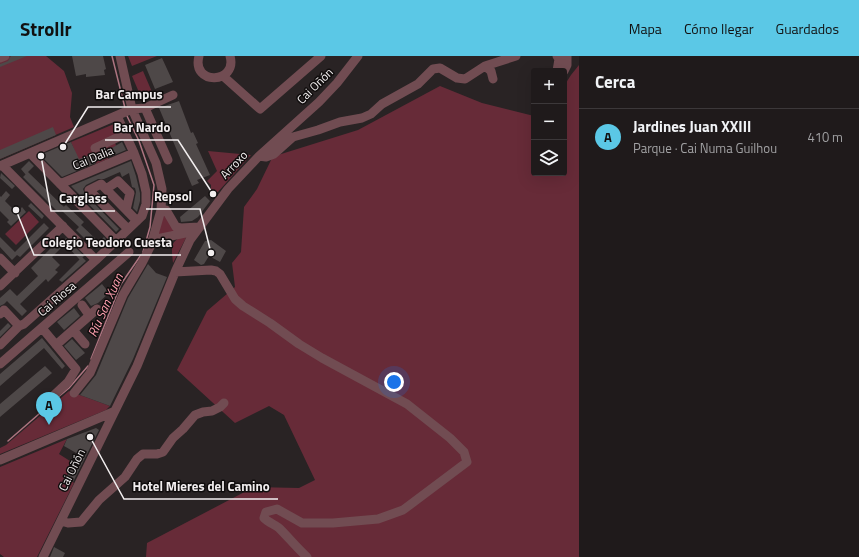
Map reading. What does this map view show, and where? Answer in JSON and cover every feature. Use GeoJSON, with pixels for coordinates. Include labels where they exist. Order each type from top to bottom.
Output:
{"type":"FeatureCollection","features":[{"type":"Feature","properties":{"kind":"street"},"geometry":{"type":"LineString","coordinates":[[0,58],[5,56]]}},
{"type":"Feature","properties":{"kind":"street"},"geometry":{"type":"LineString","coordinates":[[74,393],[90,374],[116,308],[142,264],[152,240],[161,210],[162,189],[156,163],[139,108],[120,56]]}},
{"type":"Feature","properties":{"kind":"street"},"geometry":{"type":"LineString","coordinates":[[199,56],[198,65],[203,74],[213,78],[224,76],[228,71],[231,65],[230,56]]}},
{"type":"Feature","properties":{"kind":"street"},"geometry":{"type":"LineString","coordinates":[[224,76],[260,109],[321,56]]}},
{"type":"Feature","properties":{"kind":"street","name":"Cai Oñón"},"geometry":{"type":"LineString","coordinates":[[286,131],[319,102],[337,83],[358,56]]}},
{"type":"Feature","properties":{"kind":"street"},"geometry":{"type":"LineString","coordinates":[[259,156],[266,157],[274,154],[293,137],[340,122],[362,118],[371,114],[382,104],[418,84],[433,69],[440,68],[457,78],[466,79],[485,66],[516,56]]}},
{"type":"Feature","properties":{"kind":"street"},"geometry":{"type":"LineString","coordinates":[[558,56],[558,68]]}},
{"type":"Feature","properties":{"kind":"street"},"geometry":{"type":"LineString","coordinates":[[485,66],[491,72],[493,79]]}},
{"type":"Feature","properties":{"kind":"street"},"geometry":{"type":"LineString","coordinates":[[96,260],[1,166],[116,116],[173,95]]}},
{"type":"Feature","properties":{"kind":"street"},"geometry":{"type":"LineString","coordinates":[[139,108],[168,160]]}},
{"type":"Feature","properties":{"kind":"street"},"geometry":{"type":"LineString","coordinates":[[0,345],[19,326],[24,324],[96,260],[142,216],[146,204],[146,192],[142,174],[134,153],[116,116]]}},
{"type":"Feature","properties":{"kind":"street","name":"Arroxo"},"geometry":{"type":"LineString","coordinates":[[153,329],[185,249],[198,229],[228,189],[259,156],[286,131]]}},
{"type":"Feature","properties":{"kind":"street"},"geometry":{"type":"LineString","coordinates":[[94,148],[125,134]]}},
{"type":"Feature","properties":{"kind":"street"},"geometry":{"type":"LineString","coordinates":[[30,153],[116,241]]}},
{"type":"Feature","properties":{"kind":"street","name":"Cai Dalia"},"geometry":{"type":"LineString","coordinates":[[60,184],[134,153]]}},
{"type":"Feature","properties":{"kind":"street"},"geometry":{"type":"LineString","coordinates":[[106,189],[118,181],[130,193],[126,210]]}},
{"type":"Feature","properties":{"kind":"street"},"geometry":{"type":"LineString","coordinates":[[127,230],[89,190],[101,184],[137,221]]}},
{"type":"Feature","properties":{"kind":"street"},"geometry":{"type":"LineString","coordinates":[[161,210],[166,210],[176,227],[198,229]]}},
{"type":"Feature","properties":{"kind":"street"},"geometry":{"type":"LineString","coordinates":[[0,286],[63,226]]}},
{"type":"Feature","properties":{"kind":"street"},"geometry":{"type":"LineString","coordinates":[[152,240],[198,229]]}},
{"type":"Feature","properties":{"kind":"street","name":"Cai Riosa"},"geometry":{"type":"LineString","coordinates":[[0,364],[129,252]]}},
{"type":"Feature","properties":{"kind":"street"},"geometry":{"type":"LineString","coordinates":[[0,258],[15,273]]}},
{"type":"Feature","properties":{"kind":"street"},"geometry":{"type":"LineString","coordinates":[[175,272],[216,271],[225,280],[235,299],[243,306],[322,358],[406,404],[450,438],[464,452],[467,462],[403,510],[378,518],[333,523],[302,523],[277,509],[266,512],[264,518],[270,523],[279,527],[295,546],[307,557]]}},
{"type":"Feature","properties":{"kind":"street"},"geometry":{"type":"LineString","coordinates":[[82,305],[89,315]]}},
{"type":"Feature","properties":{"kind":"street"},"geometry":{"type":"LineString","coordinates":[[39,311],[41,312],[34,318],[35,319],[49,308],[56,316]]}},
{"type":"Feature","properties":{"kind":"street"},"geometry":{"type":"LineString","coordinates":[[56,344],[97,309]]}},
{"type":"Feature","properties":{"kind":"street"},"geometry":{"type":"LineString","coordinates":[[0,314],[4,310],[19,326]]}},
{"type":"Feature","properties":{"kind":"street"},"geometry":{"type":"LineString","coordinates":[[42,328],[76,369],[68,382],[52,396]]}},
{"type":"Feature","properties":{"kind":"street","name":"Cai Oñón"},"geometry":{"type":"LineString","coordinates":[[43,557],[113,412],[137,366],[153,329]]}},
{"type":"Feature","properties":{"kind":"street"},"geometry":{"type":"LineString","coordinates":[[73,330],[85,344]]}},
{"type":"Feature","properties":{"kind":"street"},"geometry":{"type":"LineString","coordinates":[[61,520],[68,523],[81,522],[85,520],[99,500],[125,477],[137,459],[143,454],[157,454],[163,452],[173,438],[195,415],[212,411],[224,403]]}},
{"type":"Feature","properties":{"kind":"street"},"geometry":{"type":"LineString","coordinates":[[0,460],[113,412]]}},
{"type":"Feature","properties":{"kind":"shaded area"},"geometry":{"type":"Polygon","coordinates":[[[11,56],[46,56],[64,71],[72,93],[70,117],[74,127],[0,159],[0,61],[11,56]]]}},
{"type":"Feature","properties":{"kind":"shaded area"},"geometry":{"type":"Polygon","coordinates":[[[128,56],[157,56],[132,66],[128,56]]]}},
{"type":"Feature","properties":{"kind":"shaded area"},"geometry":{"type":"Polygon","coordinates":[[[579,65],[579,557],[146,557],[147,543],[254,487],[299,488],[315,480],[284,415],[269,406],[235,423],[177,370],[207,311],[235,287],[232,263],[241,252],[244,207],[257,189],[272,158],[358,130],[440,86],[482,103],[531,115],[531,176],[567,176],[567,81],[579,65]]]}},
{"type":"Feature","properties":{"kind":"shaded area"},"geometry":{"type":"Polygon","coordinates":[[[143,71],[152,92],[141,97],[132,76],[143,71]]]}},
{"type":"Feature","properties":{"kind":"shaded area"},"geometry":{"type":"Polygon","coordinates":[[[114,124],[119,135],[115,142],[116,146],[112,148],[114,155],[112,156],[109,150],[108,159],[96,164],[92,155],[76,162],[76,154],[71,142],[114,124]]]}},
{"type":"Feature","properties":{"kind":"shaded area"},"geometry":{"type":"Polygon","coordinates":[[[208,151],[251,155],[217,193],[211,189],[211,185],[207,181],[217,171],[208,151]]]}},
{"type":"Feature","properties":{"kind":"shaded area"},"geometry":{"type":"Polygon","coordinates":[[[29,211],[39,222],[16,245],[5,234],[29,211]]]}},
{"type":"Feature","properties":{"kind":"shaded area"},"geometry":{"type":"Polygon","coordinates":[[[162,213],[179,232],[156,237],[162,213]]]}},
{"type":"Feature","properties":{"kind":"shaded area"},"geometry":{"type":"Polygon","coordinates":[[[188,234],[173,263],[173,244],[178,239],[188,234]]]}},
{"type":"Feature","properties":{"kind":"shaded area"},"geometry":{"type":"Polygon","coordinates":[[[69,391],[110,406],[106,410],[0,454],[0,448],[6,445],[69,391]]]}},
{"type":"Feature","properties":{"kind":"shaded area"},"geometry":{"type":"Polygon","coordinates":[[[67,439],[59,454],[70,461],[67,477],[74,483],[37,557],[4,557],[0,554],[0,467],[67,439]]]}},
{"type":"Feature","properties":{"kind":"building"},"geometry":{"type":"Polygon","coordinates":[[[11,56],[27,56],[0,67],[0,64],[8,61],[11,56]]]}},
{"type":"Feature","properties":{"kind":"building"},"geometry":{"type":"Polygon","coordinates":[[[72,56],[103,56],[106,69],[104,70],[105,75],[86,77],[86,74],[76,76],[72,56]]]}},
{"type":"Feature","properties":{"kind":"building"},"geometry":{"type":"Polygon","coordinates":[[[162,58],[173,82],[155,89],[145,65],[162,58]]]}},
{"type":"Feature","properties":{"kind":"building"},"geometry":{"type":"Polygon","coordinates":[[[179,101],[191,133],[193,132],[198,143],[196,144],[210,175],[197,180],[199,183],[192,186],[159,108],[179,101]]]}},
{"type":"Feature","properties":{"kind":"building"},"geometry":{"type":"Polygon","coordinates":[[[53,127],[56,135],[0,159],[0,150],[53,127]]]}},
{"type":"Feature","properties":{"kind":"building"},"geometry":{"type":"Polygon","coordinates":[[[71,142],[79,159],[104,150],[105,152],[122,142],[126,150],[107,158],[106,155],[94,160],[96,163],[62,177],[40,155],[71,142]]]}},
{"type":"Feature","properties":{"kind":"building"},"geometry":{"type":"Polygon","coordinates":[[[29,161],[34,166],[28,172],[64,207],[66,205],[84,222],[81,225],[99,242],[104,237],[107,241],[100,248],[96,245],[94,248],[76,230],[79,227],[61,210],[58,212],[23,177],[26,174],[21,169],[29,161]]]}},
{"type":"Feature","properties":{"kind":"building"},"geometry":{"type":"Polygon","coordinates":[[[131,161],[140,193],[140,201],[137,212],[133,208],[136,192],[135,188],[132,187],[129,173],[122,177],[120,172],[104,179],[98,179],[86,185],[83,189],[85,194],[119,229],[116,232],[71,186],[131,161]]]}},
{"type":"Feature","properties":{"kind":"building"},"geometry":{"type":"Polygon","coordinates":[[[1,173],[15,186],[12,189],[0,178],[1,173]]]}},
{"type":"Feature","properties":{"kind":"building"},"geometry":{"type":"Polygon","coordinates":[[[6,191],[10,195],[5,201],[17,213],[22,207],[26,212],[11,226],[7,222],[9,220],[0,211],[0,196],[1,197],[6,191]]]}},
{"type":"Feature","properties":{"kind":"building"},"geometry":{"type":"Polygon","coordinates":[[[205,196],[210,201],[198,217],[192,221],[181,222],[180,217],[205,196]]]}},
{"type":"Feature","properties":{"kind":"building"},"geometry":{"type":"Polygon","coordinates":[[[31,203],[44,216],[42,219],[28,206],[31,203]]]}},
{"type":"Feature","properties":{"kind":"building"},"geometry":{"type":"Polygon","coordinates":[[[44,223],[49,228],[20,257],[17,255],[12,260],[0,247],[0,237],[15,252],[44,223]]]}},
{"type":"Feature","properties":{"kind":"building"},"geometry":{"type":"Polygon","coordinates":[[[66,238],[84,256],[80,260],[65,244],[52,257],[60,265],[55,270],[58,272],[48,282],[46,279],[20,304],[27,311],[22,316],[7,301],[0,306],[0,298],[10,289],[17,296],[38,276],[31,268],[60,239],[63,242],[66,238]]]}},
{"type":"Feature","properties":{"kind":"building"},"geometry":{"type":"Polygon","coordinates":[[[211,240],[226,251],[220,262],[209,256],[204,264],[201,265],[194,260],[205,241],[211,240]]]}},
{"type":"Feature","properties":{"kind":"building"},"geometry":{"type":"Polygon","coordinates":[[[82,257],[86,261],[62,282],[59,280],[82,257]]]}},
{"type":"Feature","properties":{"kind":"building"},"geometry":{"type":"Polygon","coordinates":[[[148,264],[156,273],[167,277],[133,359],[110,406],[80,395],[96,375],[128,298],[148,264]]]}},
{"type":"Feature","properties":{"kind":"building"},"geometry":{"type":"Polygon","coordinates":[[[102,284],[109,293],[98,303],[91,306],[85,298],[102,284]]]}},
{"type":"Feature","properties":{"kind":"building"},"geometry":{"type":"Polygon","coordinates":[[[74,308],[80,316],[64,330],[57,322],[74,308]]]}},
{"type":"Feature","properties":{"kind":"building"},"geometry":{"type":"Polygon","coordinates":[[[8,323],[11,326],[0,337],[0,331],[8,323]]]}},
{"type":"Feature","properties":{"kind":"building"},"geometry":{"type":"Polygon","coordinates":[[[42,338],[65,366],[62,369],[44,348],[0,386],[0,374],[42,338]]]}},
{"type":"Feature","properties":{"kind":"building"},"geometry":{"type":"Polygon","coordinates":[[[72,339],[85,353],[76,360],[64,346],[72,339]]]}},
{"type":"Feature","properties":{"kind":"building"},"geometry":{"type":"Polygon","coordinates":[[[45,366],[52,373],[0,417],[0,404],[45,366]]]}},
{"type":"Feature","properties":{"kind":"building"},"geometry":{"type":"Polygon","coordinates":[[[96,428],[99,430],[73,482],[67,477],[78,454],[64,446],[67,439],[96,428]]]}},
{"type":"Feature","properties":{"kind":"building"},"geometry":{"type":"Polygon","coordinates":[[[54,547],[65,553],[63,557],[50,557],[54,547]]]}},
{"type":"Feature","properties":{"kind":"waterway","name":"Ríu San Xuan"},"geometry":{"type":"LineString","coordinates":[[112,56],[125,108]]}},
{"type":"Feature","properties":{"kind":"waterway","name":"Ríu San Xuan"},"geometry":{"type":"LineString","coordinates":[[127,116],[139,141],[154,185],[150,227],[143,252]]}},
{"type":"Feature","properties":{"kind":"waterway","name":"Ríu San Xuan"},"geometry":{"type":"LineString","coordinates":[[91,359],[121,284],[141,255]]}},
{"type":"Feature","properties":{"kind":"waterway","name":"Ríu San Xuan"},"geometry":{"type":"LineString","coordinates":[[57,398],[69,388],[88,366]]}},
{"type":"Feature","properties":{"kind":"waterway","name":"Ríu San Xuan"},"geometry":{"type":"LineString","coordinates":[[8,441],[55,400]]}},
{"type":"Feature","properties":{"kind":"place","name":"Bar Campus"},"geometry":{"type":"Point","coordinates":[63,147]}},
{"type":"Feature","properties":{"kind":"place","name":"Carglass"},"geometry":{"type":"Point","coordinates":[41,156]}},
{"type":"Feature","properties":{"kind":"place","name":"Bar Nardo"},"geometry":{"type":"Point","coordinates":[213,194]}},
{"type":"Feature","properties":{"kind":"place","name":"Colegio Teodoro Cuesta"},"geometry":{"type":"Point","coordinates":[16,210]}},
{"type":"Feature","properties":{"kind":"place","name":"Repsol"},"geometry":{"type":"Point","coordinates":[211,253]}},
{"type":"Feature","properties":{"kind":"place","name":"Jardines Juan XXIII"},"geometry":{"type":"Point","coordinates":[49,425]}},
{"type":"Feature","properties":{"kind":"place","name":"Hotel Mieres del Camino"},"geometry":{"type":"Point","coordinates":[90,437]}}]}
